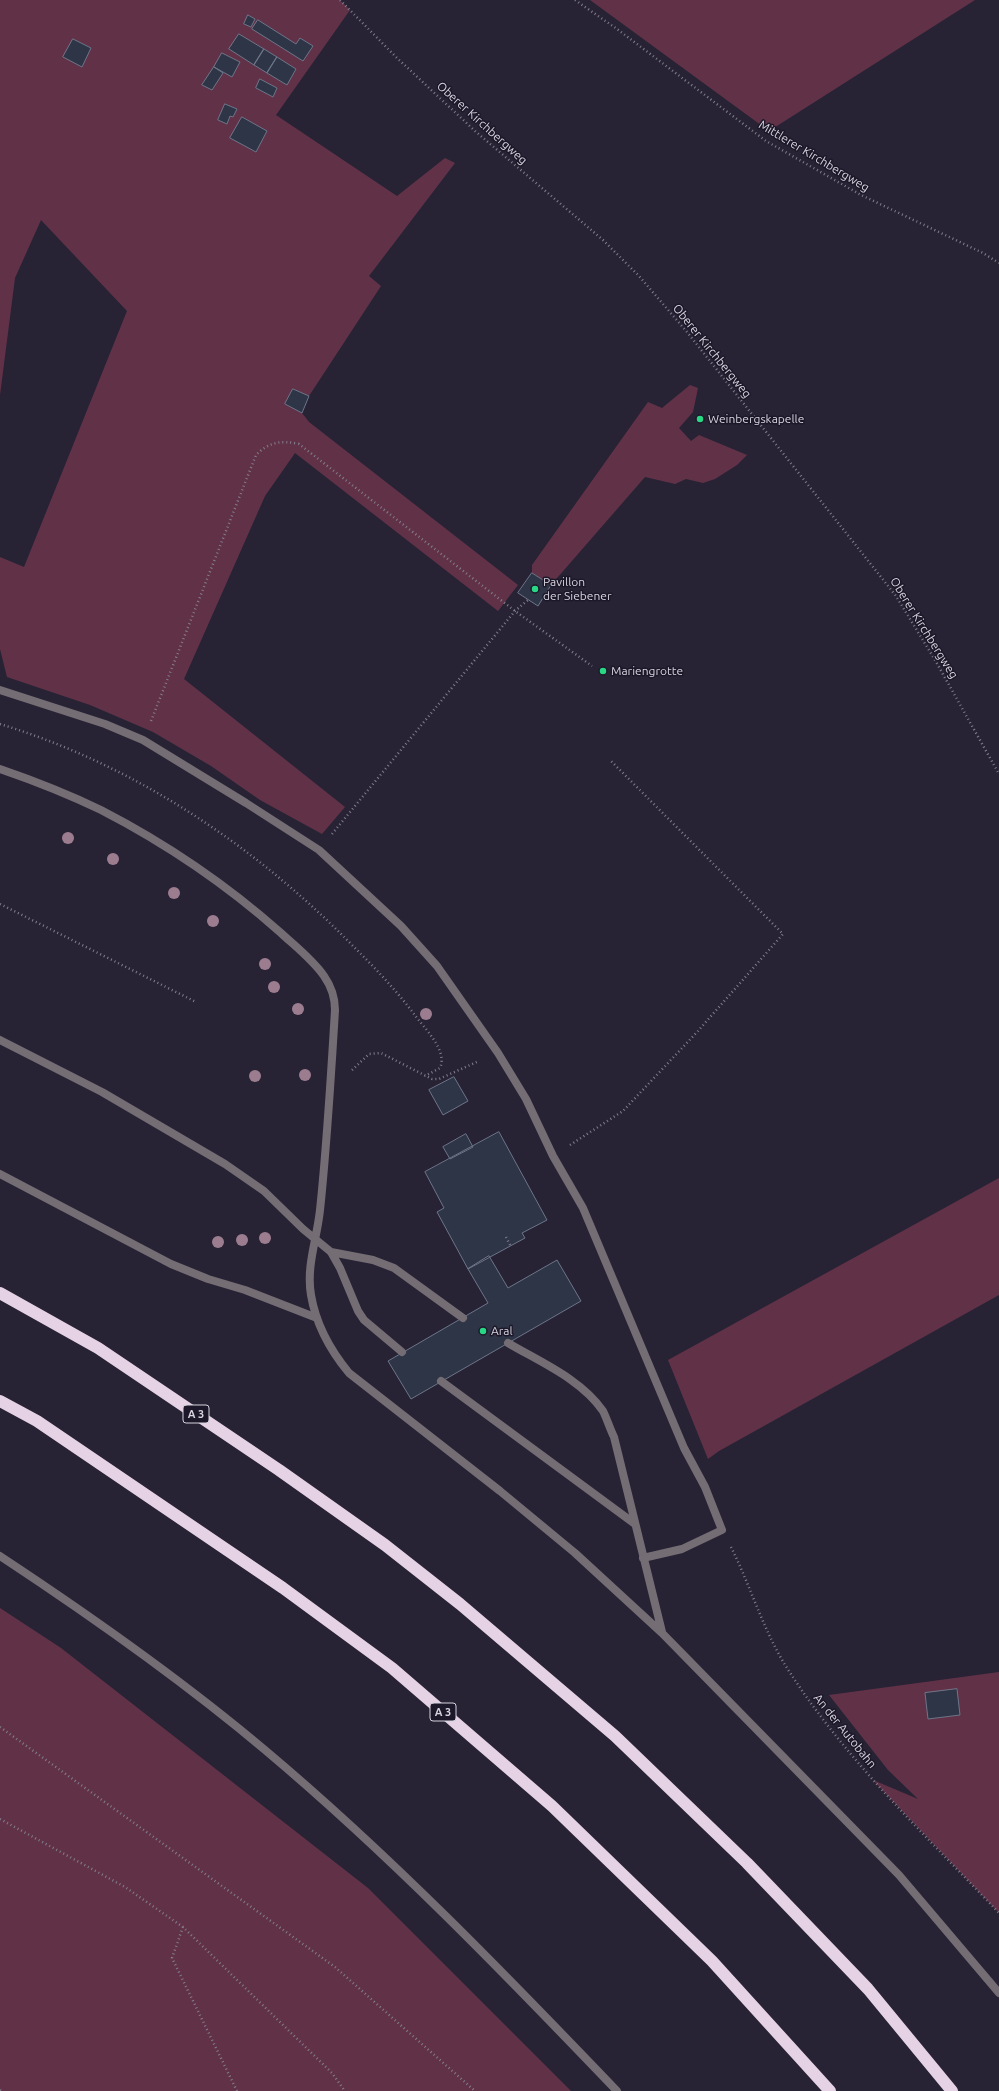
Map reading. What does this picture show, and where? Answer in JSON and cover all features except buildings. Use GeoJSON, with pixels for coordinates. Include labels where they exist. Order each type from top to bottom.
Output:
{"type":"FeatureCollection","features":[{"type":"Feature","properties":{"kind":"highway","name":"A 3"},"geometry":{"type":"LineString","coordinates":[[0,1293],[98,1348],[279,1470],[385,1545],[460,1604],[615,1736],[747,1863],[868,1989],[952,2091]]}},
{"type":"Feature","properties":{"kind":"highway","name":"A 3"},"geometry":{"type":"LineString","coordinates":[[0,1401],[37,1421],[276,1584],[392,1668],[552,1806],[712,1961],[830,2091]]}},
{"type":"Feature","properties":{"kind":"lane"},"geometry":{"type":"LineString","coordinates":[[0,690],[105,724],[143,740],[319,850],[401,926],[436,966],[498,1053],[526,1099],[553,1156],[583,1208],[684,1448],[705,1487],[722,1530],[682,1549],[643,1558]]}},
{"type":"Feature","properties":{"kind":"lane"},"geometry":{"type":"LineString","coordinates":[[0,769],[38,782],[73,797],[129,825],[161,844],[196,867],[262,916],[303,953],[324,976],[335,1000],[320,1210],[309,1272],[311,1295],[317,1318],[333,1353],[349,1373],[500,1491],[575,1553],[662,1633],[899,1875],[999,1993]]}},
{"type":"Feature","properties":{"kind":"lane"},"geometry":{"type":"LineString","coordinates":[[0,1040],[102,1092],[247,1178],[264,1191],[314,1239],[331,1252],[340,1268],[358,1311],[364,1320],[402,1352]]}},
{"type":"Feature","properties":{"kind":"lane"},"geometry":{"type":"LineString","coordinates":[[0,1174],[171,1264],[208,1279],[258,1294],[317,1318]]}},
{"type":"Feature","properties":{"kind":"lane"},"geometry":{"type":"LineString","coordinates":[[331,1252],[373,1260],[394,1268],[463,1318]]}},
{"type":"Feature","properties":{"kind":"lane"},"geometry":{"type":"LineString","coordinates":[[508,1343],[577,1384],[592,1398],[603,1412],[614,1437],[634,1524],[662,1633]]}},
{"type":"Feature","properties":{"kind":"lane"},"geometry":{"type":"LineString","coordinates":[[441,1381],[634,1524]]}},
{"type":"Feature","properties":{"kind":"lane"},"geometry":{"type":"LineString","coordinates":[[0,1556],[108,1630],[265,1750],[434,1904],[617,2091]]}},
{"type":"Feature","properties":{"kind":"path","name":"Oberer Kirchbergweg"},"geometry":{"type":"LineString","coordinates":[[340,0],[396,57],[475,131],[603,240],[639,276],[687,332],[896,596],[935,660],[999,774]]}},
{"type":"Feature","properties":{"kind":"path","name":"Mittlerer Kirchbergweg"},"geometry":{"type":"LineString","coordinates":[[575,0],[617,29],[766,141],[861,195],[983,253],[999,263]]}},
{"type":"Feature","properties":{"kind":"path"},"geometry":{"type":"LineString","coordinates":[[143,740],[256,455],[265,446],[274,442],[288,441],[298,444],[515,611],[592,666]]}},
{"type":"Feature","properties":{"kind":"path"},"geometry":{"type":"LineString","coordinates":[[319,850],[515,611],[528,600]]}},
{"type":"Feature","properties":{"kind":"path"},"geometry":{"type":"LineString","coordinates":[[0,724],[88,757],[149,788],[224,836],[285,882],[312,905],[372,965],[408,1005],[431,1036],[441,1052],[442,1061],[440,1068],[425,1076]]}},
{"type":"Feature","properties":{"kind":"path"},"geometry":{"type":"LineString","coordinates":[[553,1156],[623,1111],[698,1031],[783,934],[611,761]]}},
{"type":"Feature","properties":{"kind":"path"},"geometry":{"type":"LineString","coordinates":[[0,904],[196,1002]]}},
{"type":"Feature","properties":{"kind":"path"},"geometry":{"type":"LineString","coordinates":[[331,1072],[343,1074],[349,1072],[369,1054],[381,1053],[425,1076],[439,1079],[463,1067]]}},
{"type":"Feature","properties":{"kind":"path"},"geometry":{"type":"LineString","coordinates":[[506,1237],[510,1246]]}},
{"type":"Feature","properties":{"kind":"path","name":"An der Autobahn"},"geometry":{"type":"LineString","coordinates":[[722,1530],[738,1562],[768,1636],[808,1699],[873,1780],[999,1912]]}},
{"type":"Feature","properties":{"kind":"path"},"geometry":{"type":"LineString","coordinates":[[0,1727],[335,1967],[475,2091]]}},
{"type":"Feature","properties":{"kind":"path"},"geometry":{"type":"LineString","coordinates":[[0,1819],[125,1887],[183,1927],[332,2074],[345,2091]]}},
{"type":"Feature","properties":{"kind":"path"},"geometry":{"type":"LineString","coordinates":[[183,1927],[172,1958],[238,2091]]}},
{"type":"Feature","properties":{"kind":"shaded area"},"geometry":{"type":"Polygon","coordinates":[[[0,0],[340,0],[350,10],[276,115],[397,196],[445,158],[455,163],[369,276],[381,286],[309,396],[293,389],[285,404],[302,413],[309,422],[518,585],[498,611],[295,453],[265,496],[184,679],[345,807],[322,834],[260,800],[211,766],[153,732],[90,705],[7,677],[0,649],[0,557],[24,567],[127,311],[41,220],[15,278],[0,395],[0,0]]]}},
{"type":"Feature","properties":{"kind":"shaded area"},"geometry":{"type":"Polygon","coordinates":[[[590,0],[975,0],[769,131],[590,0]]]}},
{"type":"Feature","properties":{"kind":"shaded area"},"geometry":{"type":"Polygon","coordinates":[[[690,385],[698,388],[693,412],[679,428],[691,441],[699,435],[747,455],[737,465],[715,479],[703,483],[686,479],[675,484],[645,477],[551,585],[532,573],[532,565],[648,402],[662,408],[690,385]]]}},
{"type":"Feature","properties":{"kind":"shaded area"},"geometry":{"type":"Polygon","coordinates":[[[999,1178],[999,1295],[719,1451],[708,1459],[668,1360],[999,1178]]]}},
{"type":"Feature","properties":{"kind":"shaded area"},"geometry":{"type":"Polygon","coordinates":[[[0,1608],[61,1648],[368,1888],[571,2091],[0,2091],[0,1608]]]}},
{"type":"Feature","properties":{"kind":"shaded area"},"geometry":{"type":"Polygon","coordinates":[[[999,1672],[999,1913],[873,1780],[918,1799],[888,1770],[829,1695],[999,1672]]]}},
{"type":"Feature","properties":{"kind":"place","name":"Weinbergskapelle"},"geometry":{"type":"Point","coordinates":[700,419]}},
{"type":"Feature","properties":{"kind":"place","name":"Pavillon der Siebener"},"geometry":{"type":"Point","coordinates":[535,589]}},
{"type":"Feature","properties":{"kind":"place","name":"Mariengrotte"},"geometry":{"type":"Point","coordinates":[603,671]}},
{"type":"Feature","properties":{"kind":"place","name":"Aral"},"geometry":{"type":"Point","coordinates":[483,1331]}}]}
